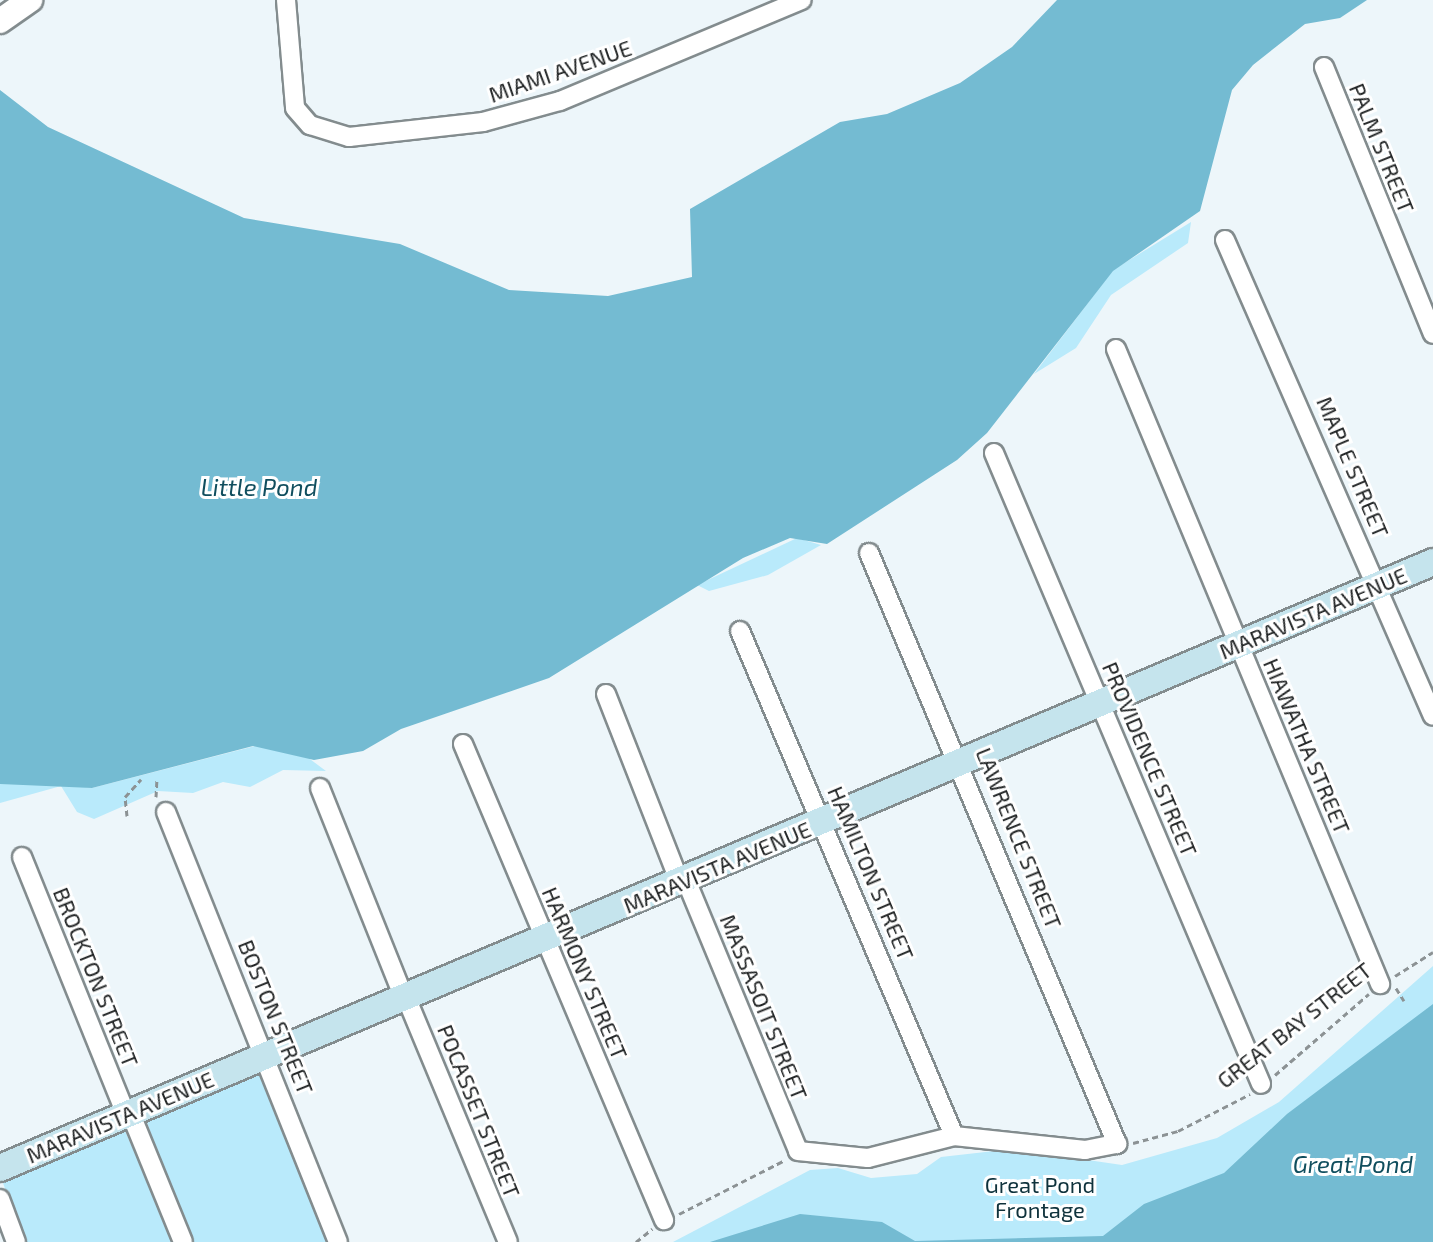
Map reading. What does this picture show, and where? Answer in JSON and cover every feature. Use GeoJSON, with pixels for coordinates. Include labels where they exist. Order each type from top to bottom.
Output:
{"type":"FeatureCollection","features":[{"type":"Feature","properties":{"kind":"main road","name":"MARAVISTA AVENUE"},"geometry":{"type":"LineString","coordinates":[[0,1168],[1433,562]]}},
{"type":"Feature","properties":{"kind":"street"},"geometry":{"type":"LineString","coordinates":[[0,21],[30,0]]}},
{"type":"Feature","properties":{"kind":"street","name":"MIAMI AVENUE"},"geometry":{"type":"LineString","coordinates":[[286,0],[288,89],[295,108],[310,125],[349,137],[483,122],[560,101],[802,0]]}},
{"type":"Feature","properties":{"kind":"street","name":"PALM STREET"},"geometry":{"type":"LineString","coordinates":[[1324,67],[1433,334]]}},
{"type":"Feature","properties":{"kind":"street","name":"MAPLE STREET"},"geometry":{"type":"LineString","coordinates":[[1225,240],[1433,716]]}},
{"type":"Feature","properties":{"kind":"street","name":"HIAWATHA STREET"},"geometry":{"type":"LineString","coordinates":[[1116,349],[1239,644],[1388,986]]}},
{"type":"Feature","properties":{"kind":"street","name":"PROVIDENCE STREET"},"geometry":{"type":"LineString","coordinates":[[994,453],[1261,1084]]}},
{"type":"Feature","properties":{"kind":"street","name":"LAWRENCE STREET"},"geometry":{"type":"LineString","coordinates":[[869,553],[962,763],[1117,1144]]}},
{"type":"Feature","properties":{"kind":"street","name":"HAMILTON STREET"},"geometry":{"type":"LineString","coordinates":[[740,631],[954,1136]]}},
{"type":"Feature","properties":{"kind":"street","name":"MASSASOIT STREET"},"geometry":{"type":"LineString","coordinates":[[606,694],[798,1151]]}},
{"type":"Feature","properties":{"kind":"street","name":"HARMONY STREET"},"geometry":{"type":"LineString","coordinates":[[463,744],[664,1220]]}},
{"type":"Feature","properties":{"kind":"street","name":"POCASSET STREET"},"geometry":{"type":"LineString","coordinates":[[320,788],[508,1242]]}},
{"type":"Feature","properties":{"kind":"street","name":"BOSTON STREET"},"geometry":{"type":"LineString","coordinates":[[166,812],[267,1056],[338,1242]]}},
{"type":"Feature","properties":{"kind":"street","name":"BROCKTON STREET"},"geometry":{"type":"LineString","coordinates":[[22,857],[183,1242]]}},
{"type":"Feature","properties":{"kind":"street"},"geometry":{"type":"LineString","coordinates":[[798,1151],[868,1158],[954,1136],[1085,1150],[1117,1144]]}},
{"type":"Feature","properties":{"kind":"street"},"geometry":{"type":"LineString","coordinates":[[0,1199],[16,1242]]}},
{"type":"Feature","properties":{"kind":"path"},"geometry":{"type":"LineString","coordinates":[[127,816],[125,797],[141,779]]}},
{"type":"Feature","properties":{"kind":"path","name":"GREAT BAY STREET"},"geometry":{"type":"LineString","coordinates":[[1117,1144],[1178,1131],[1261,1084],[1433,952]]}},
{"type":"Feature","properties":{"kind":"path"},"geometry":{"type":"LineString","coordinates":[[1388,986],[1404,1001]]}},
{"type":"Feature","properties":{"kind":"path"},"geometry":{"type":"LineString","coordinates":[[636,1242],[664,1220],[798,1151]]}},
{"type":"Feature","properties":{"kind":"green space"},"geometry":{"type":"Polygon","coordinates":[[[1191,222],[1188,243],[1111,295],[1076,348],[1034,374],[1113,270],[1191,222]]]}},
{"type":"Feature","properties":{"kind":"green space"},"geometry":{"type":"Polygon","coordinates":[[[797,538],[821,545],[768,575],[709,591],[697,585],[797,538]]]}},
{"type":"Feature","properties":{"kind":"green space"},"geometry":{"type":"Polygon","coordinates":[[[259,745],[299,751],[326,771],[283,770],[250,787],[223,782],[193,793],[158,791],[94,819],[77,812],[61,786],[0,803],[0,784],[59,783],[92,788],[259,745]]]}},
{"type":"Feature","properties":{"kind":"green space","name":"Great Pond Frontage"},"geometry":{"type":"Polygon","coordinates":[[[1433,966],[1433,1022],[1260,1161],[1096,1242],[673,1242],[810,1170],[838,1168],[871,1178],[917,1174],[941,1157],[1012,1149],[1122,1165],[1217,1138],[1279,1102],[1433,966]]]}},
{"type":"Feature","properties":{"kind":"green space"},"geometry":{"type":"Polygon","coordinates":[[[262,1068],[331,1242],[189,1242],[145,1117],[262,1068]]]}},
{"type":"Feature","properties":{"kind":"green space"},"geometry":{"type":"Polygon","coordinates":[[[125,1131],[175,1242],[24,1242],[3,1183],[125,1131]]]}},
{"type":"Feature","properties":{"kind":"water","name":"Little Pond"},"geometry":{"type":"Polygon","coordinates":[[[1057,0],[1367,0],[1340,18],[1305,24],[1253,65],[1232,90],[1200,211],[1113,271],[987,433],[957,460],[827,544],[790,538],[743,558],[549,678],[401,729],[363,751],[314,760],[253,746],[92,788],[0,784],[0,90],[48,127],[244,218],[400,244],[509,290],[608,296],[692,277],[690,209],[840,122],[887,114],[960,83],[1012,47],[1057,0]]]}},
{"type":"Feature","properties":{"kind":"water","name":"Great Pond"},"geometry":{"type":"Polygon","coordinates":[[[1433,1004],[1433,1242],[710,1242],[800,1214],[882,1222],[915,1241],[1103,1236],[1144,1204],[1224,1173],[1287,1114],[1433,1004]]]}}]}
